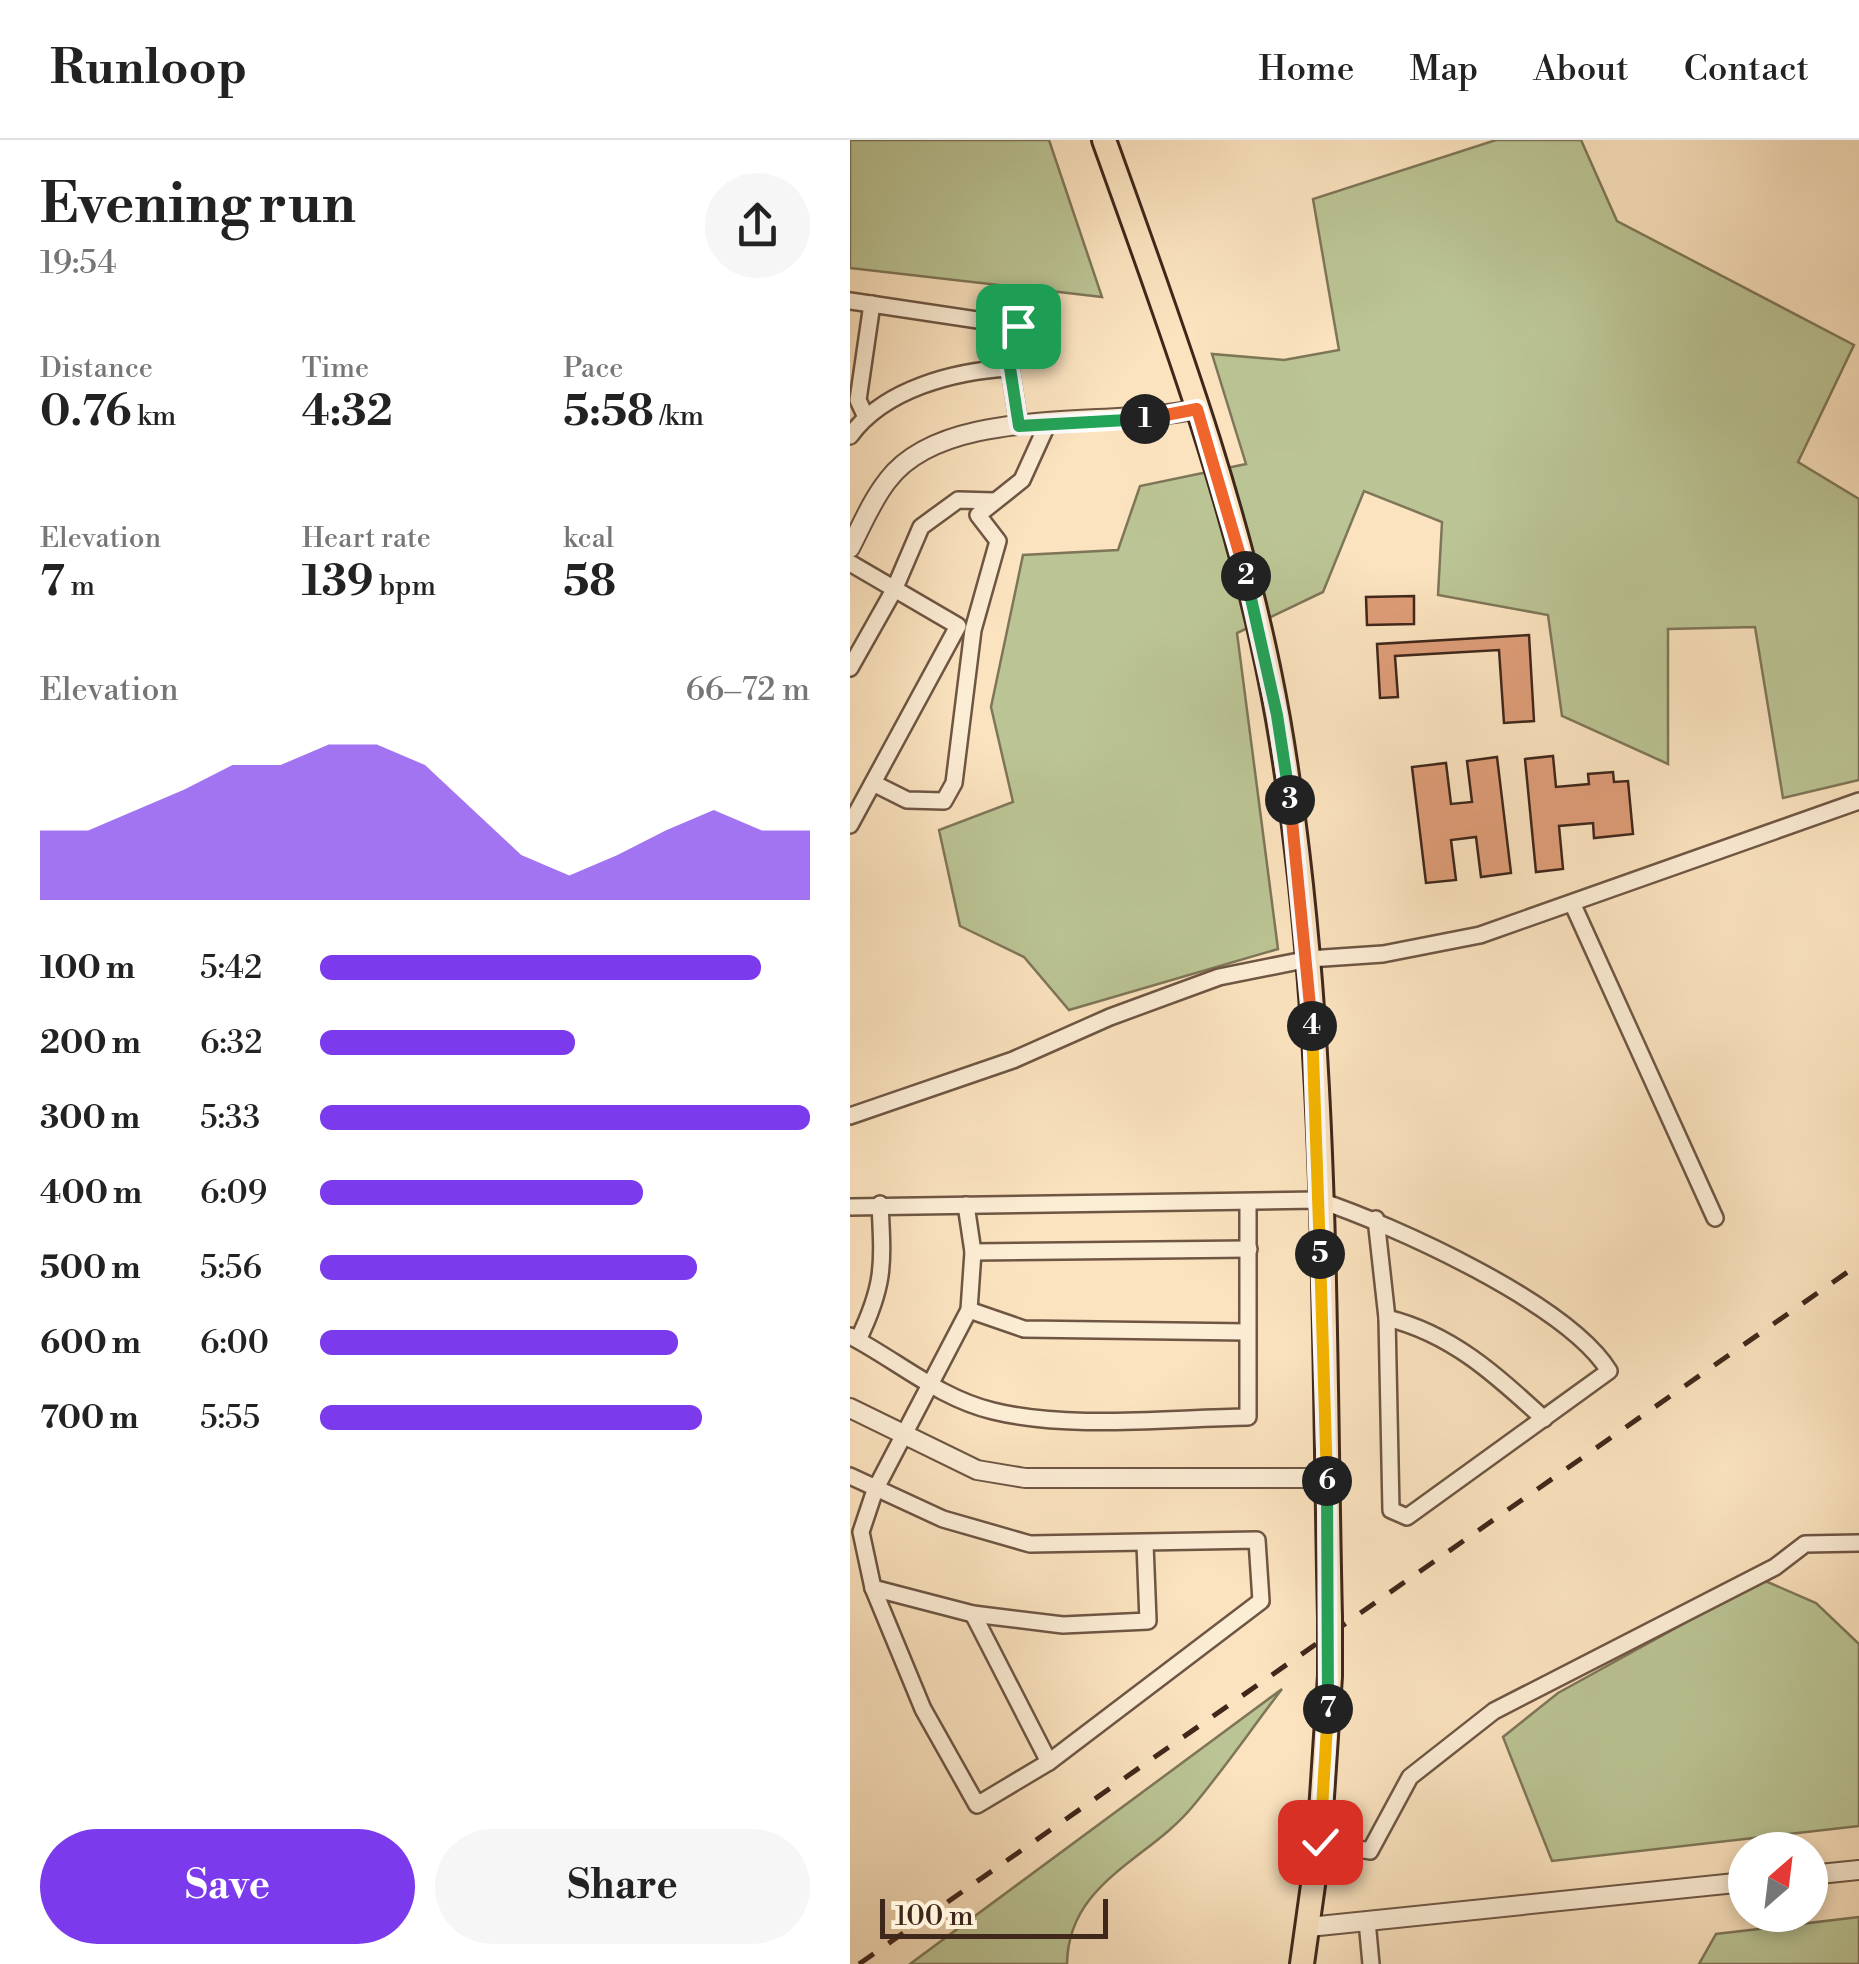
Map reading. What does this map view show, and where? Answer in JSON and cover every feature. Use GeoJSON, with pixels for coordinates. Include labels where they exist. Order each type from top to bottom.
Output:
{"type":"FeatureCollection","features":[{"type":"Feature","properties":{"kind":"main road"},"geometry":{"type":"LineString","coordinates":[[1104,140],[1197,409],[1236,539],[1277,715],[1309,959],[1330,1676],[1320,1842],[1302,1964]]}},
{"type":"Feature","properties":{"kind":"street"},"geometry":{"type":"LineString","coordinates":[[850,301],[1018,326],[1010,368],[1019,426]]}},
{"type":"Feature","properties":{"kind":"street"},"geometry":{"type":"LineString","coordinates":[[865,415],[858,400],[872,304]]}},
{"type":"Feature","properties":{"kind":"street"},"geometry":{"type":"LineString","coordinates":[[850,436],[865,415],[920,386],[975,370],[1010,368]]}},
{"type":"Feature","properties":{"kind":"street"},"geometry":{"type":"LineString","coordinates":[[850,548],[889,478],[932,442],[963,432],[1152,419],[1197,409]]}},
{"type":"Feature","properties":{"kind":"street"},"geometry":{"type":"LineString","coordinates":[[873,784],[908,800],[944,801],[954,783],[974,630],[998,541],[978,515],[1022,480],[1047,425]]}},
{"type":"Feature","properties":{"kind":"street"},"geometry":{"type":"LineString","coordinates":[[850,668],[894,590],[921,527],[958,500],[994,501]]}},
{"type":"Feature","properties":{"kind":"street"},"geometry":{"type":"LineString","coordinates":[[850,563],[958,626],[850,825]]}},
{"type":"Feature","properties":{"kind":"street"},"geometry":{"type":"LineString","coordinates":[[850,1116],[1014,1060],[1110,1016],[1219,977],[1309,959],[1384,954],[1441,942],[1573,905],[1646,875],[1859,800]]}},
{"type":"Feature","properties":{"kind":"street"},"geometry":{"type":"LineString","coordinates":[[1573,905],[1715,1218]]}},
{"type":"Feature","properties":{"kind":"street"},"geometry":{"type":"LineString","coordinates":[[850,1206],[1318,1200],[1376,1220],[1507,1287],[1596,1350],[1609,1371],[1407,1517],[1391,1510],[1387,1318],[1376,1220]]}},
{"type":"Feature","properties":{"kind":"street"},"geometry":{"type":"LineString","coordinates":[[880,1204],[883,1274],[879,1297],[854,1338],[932,1387],[991,1411],[1042,1419],[1248,1416],[1248,1202]]}},
{"type":"Feature","properties":{"kind":"street"},"geometry":{"type":"LineString","coordinates":[[850,1476],[875,1490],[943,1519],[1030,1544],[1257,1540],[1261,1602],[1049,1762],[976,1805],[923,1709],[873,1588],[861,1532],[875,1490],[906,1438],[969,1310],[973,1252],[966,1205]]}},
{"type":"Feature","properties":{"kind":"street"},"geometry":{"type":"LineString","coordinates":[[973,1252],[1249,1249]]}},
{"type":"Feature","properties":{"kind":"street"},"geometry":{"type":"LineString","coordinates":[[969,1310],[1024,1330],[1247,1332]]}},
{"type":"Feature","properties":{"kind":"street"},"geometry":{"type":"LineString","coordinates":[[1387,1318],[1410,1324],[1476,1357],[1544,1420]]}},
{"type":"Feature","properties":{"kind":"street"},"geometry":{"type":"LineString","coordinates":[[850,1408],[977,1470],[1026,1478],[1326,1478]]}},
{"type":"Feature","properties":{"kind":"street"},"geometry":{"type":"LineString","coordinates":[[1320,1842],[1370,1851],[1410,1777],[1494,1711],[1774,1566],[1805,1544],[1859,1543]]}},
{"type":"Feature","properties":{"kind":"street"},"geometry":{"type":"LineString","coordinates":[[873,1588],[973,1614],[1063,1625],[1148,1621],[1145,1544]]}},
{"type":"Feature","properties":{"kind":"street"},"geometry":{"type":"LineString","coordinates":[[973,1614],[1049,1762]]}},
{"type":"Feature","properties":{"kind":"street"},"geometry":{"type":"LineString","coordinates":[[1828,1873],[1859,1870]]}},
{"type":"Feature","properties":{"kind":"street"},"geometry":{"type":"LineString","coordinates":[[1310,1927],[1728,1884]]}},
{"type":"Feature","properties":{"kind":"street"},"geometry":{"type":"LineString","coordinates":[[1367,1921],[1371,1964]]}},
{"type":"Feature","properties":{"kind":"green space"},"geometry":{"type":"Polygon","coordinates":[[[850,140],[1049,140],[1102,297],[850,268],[850,140]]]}},
{"type":"Feature","properties":{"kind":"green space"},"geometry":{"type":"Polygon","coordinates":[[[1496,140],[1581,140],[1617,221],[1854,345],[1798,462],[1859,499],[1859,780],[1783,798],[1755,627],[1668,629],[1668,764],[1562,716],[1548,615],[1438,595],[1442,522],[1364,491],[1323,592],[1237,633],[1278,949],[1069,1010],[1024,957],[960,926],[939,830],[1013,802],[991,707],[1023,555],[1118,550],[1140,486],[1246,464],[1212,354],[1284,360],[1339,350],[1313,199],[1496,140]]]}},
{"type":"Feature","properties":{"kind":"green space"},"geometry":{"type":"Polygon","coordinates":[[[1763,1580],[1816,1603],[1859,1644],[1859,1826],[1806,1832],[1728,1832],[1728,1841],[1552,1861],[1503,1737],[1558,1693],[1763,1580]]]}},
{"type":"Feature","properties":{"kind":"green space"},"geometry":{"type":"Polygon","coordinates":[[[1282,1689],[1193,1806],[1096,1892],[1081,1912],[1071,1936],[1067,1964],[910,1964],[1282,1689]]]}},
{"type":"Feature","properties":{"kind":"green space"},"geometry":{"type":"Polygon","coordinates":[[[1859,1917],[1859,1964],[1699,1964],[1716,1934],[1828,1932],[1828,1921],[1859,1917]]]}},
{"type":"Feature","properties":{"kind":"building"},"geometry":{"type":"Polygon","coordinates":[[[1414,596],[1414,624],[1367,625],[1366,597],[1414,596]]]}},
{"type":"Feature","properties":{"kind":"building"},"geometry":{"type":"Polygon","coordinates":[[[1529,635],[1534,721],[1504,723],[1499,650],[1395,656],[1398,697],[1380,698],[1377,644],[1529,635]]]}},
{"type":"Feature","properties":{"kind":"building"},"geometry":{"type":"Polygon","coordinates":[[[1553,756],[1556,787],[1589,784],[1588,774],[1613,772],[1614,782],[1628,781],[1633,834],[1594,838],[1593,823],[1559,826],[1563,869],[1536,872],[1525,759],[1553,756]]]}},
{"type":"Feature","properties":{"kind":"building"},"geometry":{"type":"Polygon","coordinates":[[[1497,757],[1511,873],[1481,877],[1476,837],[1451,840],[1456,880],[1426,883],[1412,767],[1446,763],[1451,804],[1472,802],[1467,761],[1497,757]]]}},
{"type":"Feature","properties":{"kind":"railway"},"geometry":{"type":"LineString","coordinates":[[859,1964],[1859,1264]]}},
{"type":"Feature","properties":{"kind":"route"},"geometry":{"type":"LineString","coordinates":[[1018,326],[1010,368],[1019,426],[1152,419],[1197,409],[1242,558],[1277,715],[1309,959],[1314,1077],[1330,1676],[1320,1842]]}}]}
